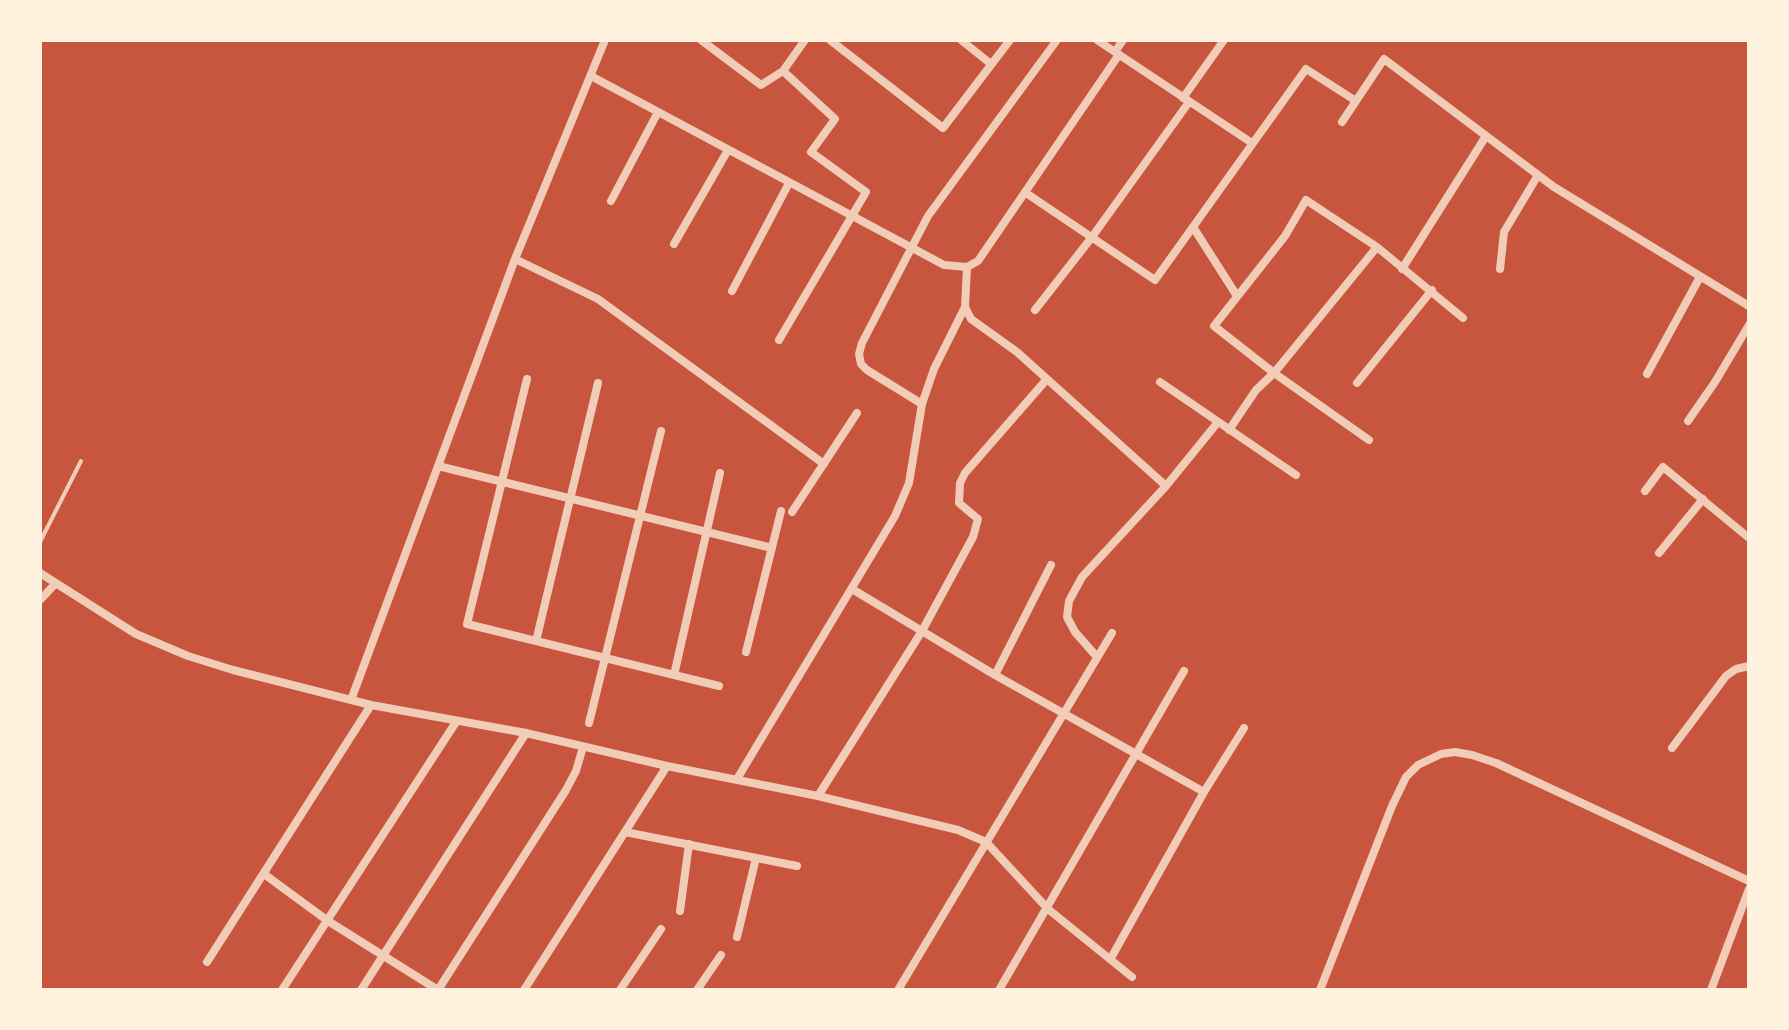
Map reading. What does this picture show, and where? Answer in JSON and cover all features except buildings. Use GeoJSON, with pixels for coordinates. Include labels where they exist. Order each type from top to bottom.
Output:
{"type":"FeatureCollection","features":[{"type":"Feature","properties":{"kind":"street"},"geometry":{"type":"LineString","coordinates":[[351,700],[515,259],[605,40]]}},
{"type":"Feature","properties":{"kind":"street"},"geometry":{"type":"LineString","coordinates":[[701,40],[761,85],[783,71],[805,40]]}},
{"type":"Feature","properties":{"kind":"street"},"geometry":{"type":"LineString","coordinates":[[830,40],[943,128],[1010,40]]}},
{"type":"Feature","properties":{"kind":"street"},"geometry":{"type":"LineString","coordinates":[[961,40],[991,64]]}},
{"type":"Feature","properties":{"kind":"street"},"geometry":{"type":"LineString","coordinates":[[922,404],[861,364],[859,354],[862,343],[944,191],[1057,40]]}},
{"type":"Feature","properties":{"kind":"street"},"geometry":{"type":"LineString","coordinates":[[1097,40],[1252,143]]}},
{"type":"Feature","properties":{"kind":"street"},"geometry":{"type":"LineString","coordinates":[[591,76],[944,265],[967,267],[978,261],[1026,193],[1123,40]]}},
{"type":"Feature","properties":{"kind":"street"},"geometry":{"type":"LineString","coordinates":[[1035,310],[1092,237],[1224,40]]}},
{"type":"Feature","properties":{"kind":"street"},"geometry":{"type":"LineString","coordinates":[[1342,122],[1384,59],[1538,175],[1749,306]]}},
{"type":"Feature","properties":{"kind":"street"},"geometry":{"type":"LineString","coordinates":[[1026,193],[1155,280],[1306,69],[1356,101]]}},
{"type":"Feature","properties":{"kind":"street"},"geometry":{"type":"LineString","coordinates":[[779,340],[866,192],[811,152],[835,119],[783,71]]}},
{"type":"Feature","properties":{"kind":"street"},"geometry":{"type":"LineString","coordinates":[[611,201],[658,112]]}},
{"type":"Feature","properties":{"kind":"street"},"geometry":{"type":"LineString","coordinates":[[1402,269],[1486,136]]}},
{"type":"Feature","properties":{"kind":"street"},"geometry":{"type":"LineString","coordinates":[[674,244],[728,150]]}},
{"type":"Feature","properties":{"kind":"street"},"geometry":{"type":"LineString","coordinates":[[1500,269],[1504,232],[1538,175]]}},
{"type":"Feature","properties":{"kind":"street"},"geometry":{"type":"LineString","coordinates":[[732,291],[789,183]]}},
{"type":"Feature","properties":{"kind":"street"},"geometry":{"type":"LineString","coordinates":[[1369,440],[1214,326],[1285,236],[1306,200],[1377,247],[1463,318]]}},
{"type":"Feature","properties":{"kind":"street"},"geometry":{"type":"LineString","coordinates":[[1193,227],[1237,296]]}},
{"type":"Feature","properties":{"kind":"street"},"geometry":{"type":"LineString","coordinates":[[1229,430],[1256,390],[1274,373],[1377,247]]}},
{"type":"Feature","properties":{"kind":"street"},"geometry":{"type":"LineString","coordinates":[[515,259],[598,299],[824,464]]}},
{"type":"Feature","properties":{"kind":"street"},"geometry":{"type":"LineString","coordinates":[[737,779],[895,516],[909,483],[922,404],[934,369],[965,307],[967,267]]}},
{"type":"Feature","properties":{"kind":"street"},"geometry":{"type":"LineString","coordinates":[[1647,374],[1700,277]]}},
{"type":"Feature","properties":{"kind":"street"},"geometry":{"type":"LineString","coordinates":[[1357,383],[1432,290]]}},
{"type":"Feature","properties":{"kind":"street"},"geometry":{"type":"LineString","coordinates":[[965,307],[971,319],[1017,352],[1166,486]]}},
{"type":"Feature","properties":{"kind":"street"},"geometry":{"type":"LineString","coordinates":[[1688,421],[1749,325]]}},
{"type":"Feature","properties":{"kind":"street"},"geometry":{"type":"LineString","coordinates":[[527,379],[467,624],[719,686]]}},
{"type":"Feature","properties":{"kind":"street"},"geometry":{"type":"LineString","coordinates":[[818,796],[922,631],[978,525],[978,519],[959,503],[960,483],[965,473],[1047,379]]}},
{"type":"Feature","properties":{"kind":"street"},"geometry":{"type":"LineString","coordinates":[[1160,382],[1296,475]]}},
{"type":"Feature","properties":{"kind":"street"},"geometry":{"type":"LineString","coordinates":[[536,641],[598,383]]}},
{"type":"Feature","properties":{"kind":"street"},"geometry":{"type":"LineString","coordinates":[[792,512],[857,413]]}},
{"type":"Feature","properties":{"kind":"street"},"geometry":{"type":"LineString","coordinates":[[1097,657],[1075,632],[1067,617],[1069,601],[1082,577],[1166,486],[1218,422]]}},
{"type":"Feature","properties":{"kind":"street"},"geometry":{"type":"LineString","coordinates":[[589,723],[661,431]]}},
{"type":"Feature","properties":{"kind":"street"},"geometry":{"type":"LineString","coordinates":[[438,466],[772,548]]}},
{"type":"Feature","properties":{"kind":"street"},"geometry":{"type":"LineString","coordinates":[[1645,491],[1663,467],[1749,538]]}},
{"type":"Feature","properties":{"kind":"street"},"geometry":{"type":"LineString","coordinates":[[674,675],[720,473]]}},
{"type":"Feature","properties":{"kind":"street"},"geometry":{"type":"LineString","coordinates":[[1659,553],[1703,499]]}},
{"type":"Feature","properties":{"kind":"street"},"geometry":{"type":"LineString","coordinates":[[746,652],[781,511]]}},
{"type":"Feature","properties":{"kind":"street"},"geometry":{"type":"LineString","coordinates":[[995,675],[1051,565]]}},
{"type":"Feature","properties":{"kind":"street"},"geometry":{"type":"LineString","coordinates":[[40,573],[136,634],[188,656],[371,705],[526,733],[667,766],[818,796],[958,830],[986,842],[1048,909],[1132,977]]}},
{"type":"Feature","properties":{"kind":"street"},"geometry":{"type":"LineString","coordinates":[[40,600],[56,583]]}},
{"type":"Feature","properties":{"kind":"street"},"geometry":{"type":"LineString","coordinates":[[852,589],[995,675],[1204,792]]}},
{"type":"Feature","properties":{"kind":"street"},"geometry":{"type":"LineString","coordinates":[[898,990],[1112,633]]}},
{"type":"Feature","properties":{"kind":"street"},"geometry":{"type":"LineString","coordinates":[[1672,748],[1726,676],[1736,669],[1749,666]]}},
{"type":"Feature","properties":{"kind":"street"},"geometry":{"type":"LineString","coordinates":[[999,990],[1184,671]]}},
{"type":"Feature","properties":{"kind":"street"},"geometry":{"type":"LineString","coordinates":[[207,962],[371,705]]}},
{"type":"Feature","properties":{"kind":"street"},"geometry":{"type":"LineString","coordinates":[[282,990],[456,722]]}},
{"type":"Feature","properties":{"kind":"street"},"geometry":{"type":"LineString","coordinates":[[1111,958],[1204,792],[1244,728]]}},
{"type":"Feature","properties":{"kind":"street"},"geometry":{"type":"LineString","coordinates":[[361,990],[526,733]]}},
{"type":"Feature","properties":{"kind":"street"},"geometry":{"type":"LineString","coordinates":[[264,874],[328,921],[438,990],[566,790],[583,747]]}},
{"type":"Feature","properties":{"kind":"street"},"geometry":{"type":"LineString","coordinates":[[1320,990],[1406,777],[1418,765],[1441,754],[1455,752],[1496,763],[1749,881]]}},
{"type":"Feature","properties":{"kind":"street"},"geometry":{"type":"LineString","coordinates":[[524,990],[667,766]]}},
{"type":"Feature","properties":{"kind":"street"},"geometry":{"type":"LineString","coordinates":[[625,832],[797,866]]}},
{"type":"Feature","properties":{"kind":"street"},"geometry":{"type":"LineString","coordinates":[[680,911],[689,844]]}},
{"type":"Feature","properties":{"kind":"street"},"geometry":{"type":"LineString","coordinates":[[737,937],[756,858]]}},
{"type":"Feature","properties":{"kind":"street"},"geometry":{"type":"LineString","coordinates":[[1711,990],[1749,889]]}},
{"type":"Feature","properties":{"kind":"street"},"geometry":{"type":"LineString","coordinates":[[620,990],[661,929]]}},
{"type":"Feature","properties":{"kind":"street"},"geometry":{"type":"LineString","coordinates":[[697,990],[721,955]]}},
{"type":"Feature","properties":{"kind":"lane"},"geometry":{"type":"LineString","coordinates":[[40,542],[81,461]]}}]}
